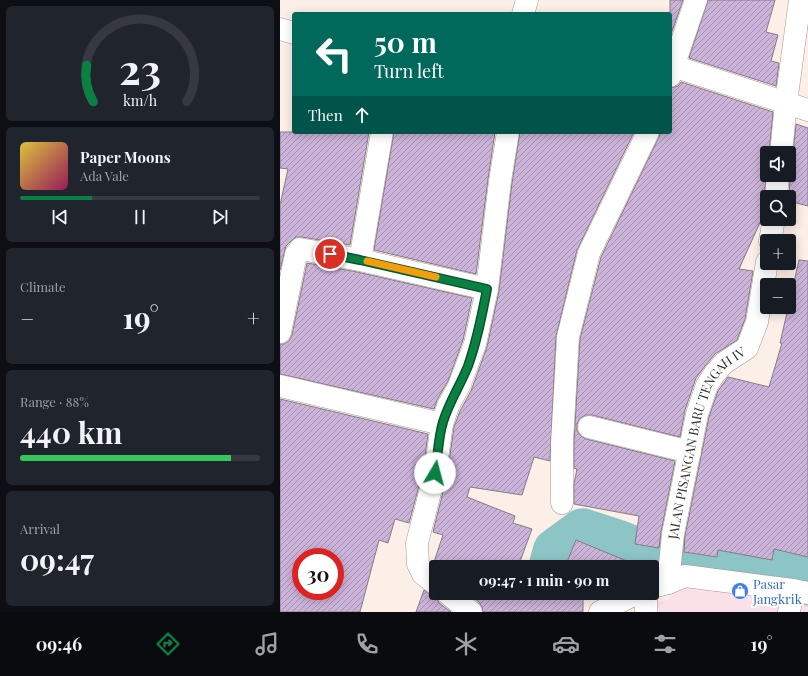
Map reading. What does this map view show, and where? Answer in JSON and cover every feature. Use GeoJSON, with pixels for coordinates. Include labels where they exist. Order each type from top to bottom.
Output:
{"type":"FeatureCollection","features":[{"type":"Feature","properties":{"kind":"street"},"geometry":{"type":"LineString","coordinates":[[524,12],[527,0]]}},
{"type":"Feature","properties":{"kind":"street"},"geometry":{"type":"LineString","coordinates":[[672,66],[696,0]]}},
{"type":"Feature","properties":{"kind":"street"},"geometry":{"type":"LineString","coordinates":[[781,146],[800,0]]}},
{"type":"Feature","properties":{"kind":"street"},"geometry":{"type":"LineString","coordinates":[[280,29],[292,32]]}},
{"type":"Feature","properties":{"kind":"street"},"geometry":{"type":"LineString","coordinates":[[672,69],[808,110]]}},
{"type":"Feature","properties":{"kind":"street"},"geometry":{"type":"LineString","coordinates":[[360,260],[382,134]]}},
{"type":"Feature","properties":{"kind":"street"},"geometry":{"type":"LineString","coordinates":[[429,579],[422,574],[418,564],[417,543],[435,473],[442,424],[448,406],[468,366],[475,344],[487,289],[500,181],[508,134]]}},
{"type":"Feature","properties":{"kind":"street"},"geometry":{"type":"LineString","coordinates":[[562,503],[562,443],[568,336],[589,253],[647,134]]}},
{"type":"Feature","properties":{"kind":"street"},"geometry":{"type":"LineString","coordinates":[[280,332],[296,254],[300,249],[360,260],[487,289]]}},
{"type":"Feature","properties":{"kind":"street","name":"JALAN PISANGAN BARU TENGAH IV"},"geometry":{"type":"LineString","coordinates":[[665,573],[697,414],[707,385],[715,373],[724,363],[747,348],[758,322],[766,270]]}},
{"type":"Feature","properties":{"kind":"street"},"geometry":{"type":"LineString","coordinates":[[280,386],[442,424]]}},
{"type":"Feature","properties":{"kind":"street"},"geometry":{"type":"LineString","coordinates":[[589,427],[690,452]]}},
{"type":"Feature","properties":{"kind":"street"},"geometry":{"type":"LineString","coordinates":[[665,573],[800,591],[789,612]]}},
{"type":"Feature","properties":{"kind":"street"},"geometry":{"type":"LineString","coordinates":[[456,600],[471,612]]}},
{"type":"Feature","properties":{"kind":"street"},"geometry":{"type":"LineString","coordinates":[[600,612],[623,600]]}},
{"type":"Feature","properties":{"kind":"street"},"geometry":{"type":"LineString","coordinates":[[646,600],[646,612]]}},
{"type":"Feature","properties":{"kind":"shaded area","name":"Pasar Jangkrik"},"geometry":{"type":"Polygon","coordinates":[[[676,560],[791,576],[808,581],[808,612],[651,612],[654,604],[669,599],[673,584],[676,560]]]}},
{"type":"Feature","properties":{"kind":"building"},"geometry":{"type":"Polygon","coordinates":[[[670,0],[683,0],[672,31],[672,12],[670,12],[670,0]]]}},
{"type":"Feature","properties":{"kind":"building"},"geometry":{"type":"Polygon","coordinates":[[[708,0],[775,0],[766,32],[778,35],[771,61],[779,63],[776,86],[689,58],[708,0]]]}},
{"type":"Feature","properties":{"kind":"building"},"geometry":{"type":"Polygon","coordinates":[[[681,82],[773,112],[770,146],[760,146],[760,182],[766,182],[765,190],[760,190],[760,222],[739,269],[753,271],[745,319],[737,340],[715,354],[696,378],[685,410],[680,437],[592,415],[586,415],[580,418],[577,424],[577,431],[586,439],[675,461],[659,548],[635,544],[639,516],[574,504],[574,484],[577,469],[574,468],[574,443],[580,339],[601,257],[660,134],[672,134],[672,88],[678,86],[681,82]]]}},
{"type":"Feature","properties":{"kind":"building"},"geometry":{"type":"Polygon","coordinates":[[[796,124],[808,128],[808,206],[796,203],[796,190],[789,190],[790,182],[796,182],[796,146],[794,146],[796,124]]]}},
{"type":"Feature","properties":{"kind":"building"},"geometry":{"type":"Polygon","coordinates":[[[280,132],[292,132],[292,134],[369,134],[350,245],[296,237],[286,246],[280,270],[280,205],[288,169],[280,168],[280,132]]]}},
{"type":"Feature","properties":{"kind":"building"},"geometry":{"type":"Polygon","coordinates":[[[394,134],[495,134],[476,274],[374,250],[394,134]]]}},
{"type":"Feature","properties":{"kind":"building"},"geometry":{"type":"Polygon","coordinates":[[[520,134],[633,134],[577,250],[556,336],[550,461],[534,457],[522,495],[470,487],[467,497],[515,516],[513,523],[532,529],[521,560],[435,560],[443,535],[433,532],[447,476],[454,427],[460,411],[471,391],[487,347],[499,291],[512,183],[520,134]]]}},
{"type":"Feature","properties":{"kind":"building"},"geometry":{"type":"Polygon","coordinates":[[[799,260],[808,261],[808,557],[774,549],[772,560],[718,550],[717,557],[684,552],[685,536],[709,417],[718,391],[728,377],[769,387],[782,343],[780,343],[787,314],[796,314],[795,278],[799,260]]]}},
{"type":"Feature","properties":{"kind":"building"},"geometry":{"type":"Polygon","coordinates":[[[307,263],[357,272],[472,298],[463,340],[448,381],[437,400],[434,409],[280,374],[280,344],[284,344],[289,341],[292,335],[307,263]]]}},
{"type":"Feature","properties":{"kind":"building"},"geometry":{"type":"Polygon","coordinates":[[[280,399],[428,434],[423,471],[409,523],[395,519],[388,543],[379,540],[360,612],[280,612],[280,399]]]}},
{"type":"Feature","properties":{"kind":"building"},"geometry":{"type":"Polygon","coordinates":[[[576,540],[624,560],[568,560],[576,540]]]}},
{"type":"Feature","properties":{"kind":"building"},"geometry":{"type":"Polygon","coordinates":[[[424,590],[429,594],[429,600],[437,600],[451,612],[416,612],[424,590]]]}},
{"type":"Feature","properties":{"kind":"building"},"geometry":{"type":"Polygon","coordinates":[[[476,600],[583,600],[583,612],[483,612],[479,602],[476,600]]]}},
{"type":"Feature","properties":{"kind":"waterway"},"geometry":{"type":"LineString","coordinates":[[555,560],[557,552],[583,533],[617,544],[657,560]]}},
{"type":"Feature","properties":{"kind":"waterway"},"geometry":{"type":"LineString","coordinates":[[659,561],[676,560],[717,565],[791,576],[808,581]]}},
{"type":"Feature","properties":{"kind":"slow traffic"},"geometry":{"type":"LineString","coordinates":[[367,261],[436,277]]}},
{"type":"Feature","properties":{"kind":"place","name":"Pasar Jangkrik"},"geometry":{"type":"Point","coordinates":[740,591]}},
{"type":"Feature","properties":{"kind":"route"},"geometry":{"type":"LineString","coordinates":[[330,254],[487,289],[475,344],[468,366],[448,406],[442,424],[435,473]]}}]}
